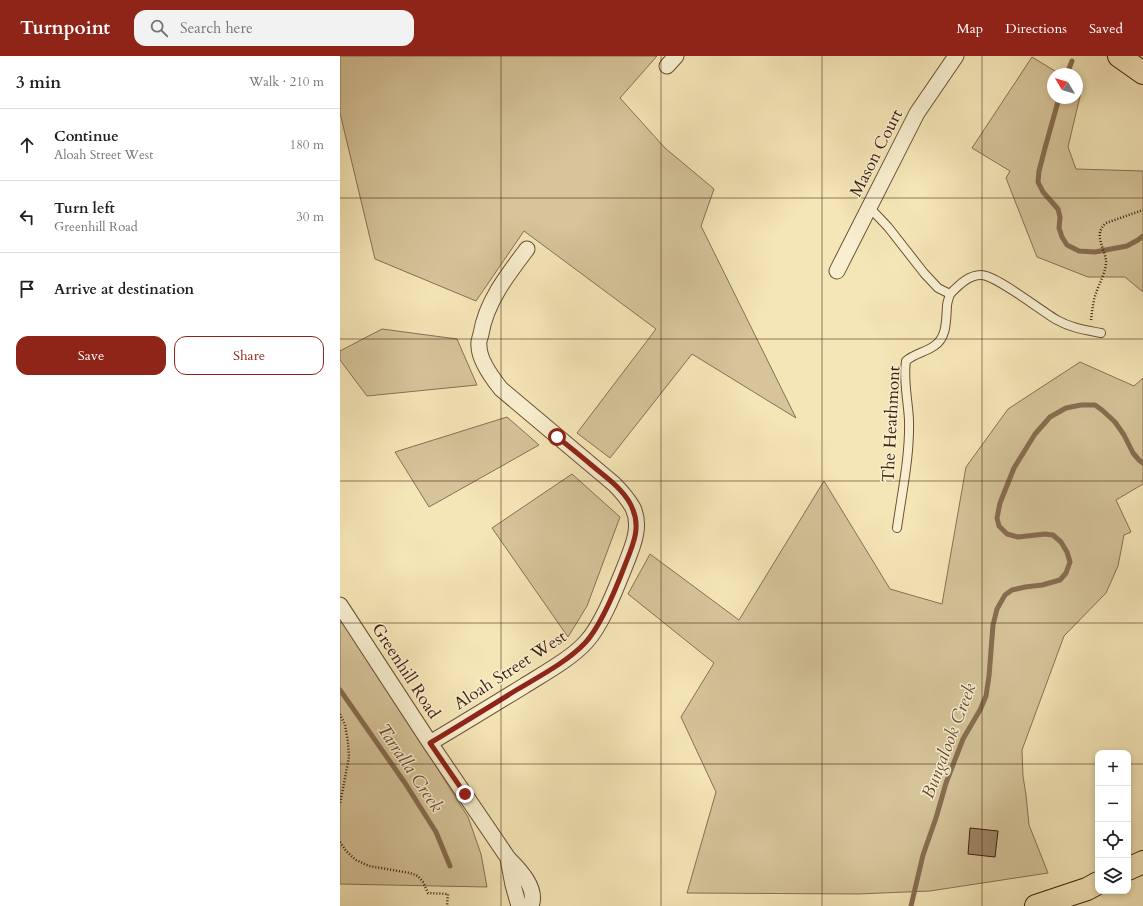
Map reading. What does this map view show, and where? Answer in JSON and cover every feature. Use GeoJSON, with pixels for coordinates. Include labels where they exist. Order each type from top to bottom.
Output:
{"type":"FeatureCollection","features":[{"type":"Feature","properties":{"kind":"main road"},"geometry":{"type":"LineString","coordinates":[[1119,56],[1143,73]]}},
{"type":"Feature","properties":{"kind":"main road"},"geometry":{"type":"LineString","coordinates":[[1134,56],[1143,60]]}},
{"type":"Feature","properties":{"kind":"main road"},"geometry":{"type":"LineString","coordinates":[[1131,868],[1143,862]]}},
{"type":"Feature","properties":{"kind":"main road"},"geometry":{"type":"LineString","coordinates":[[1036,906],[1087,889],[1095,885]]}},
{"type":"Feature","properties":{"kind":"street","name":"Mason Court"},"geometry":{"type":"LineString","coordinates":[[837,271],[918,113],[956,56]]}},
{"type":"Feature","properties":{"kind":"street","name":"Aloah Street West"},"geometry":{"type":"LineString","coordinates":[[430,743],[574,654],[586,642],[602,618],[633,545],[636,531],[637,520],[633,508],[614,484],[501,389],[491,376],[483,361],[479,346],[482,328],[490,304],[507,276],[527,249]]}},
{"type":"Feature","properties":{"kind":"street","name":"Greenhill Road"},"geometry":{"type":"LineString","coordinates":[[340,605],[430,743],[508,858],[528,882],[532,892],[531,906]]}},
{"type":"Feature","properties":{"kind":"street","name":"Greenhill Road"},"geometry":{"type":"LineString","coordinates":[[508,858],[519,906]]}},
{"type":"Feature","properties":{"kind":"lane"},"geometry":{"type":"LineString","coordinates":[[869,207],[888,227],[924,273],[938,288],[950,294],[972,277],[982,275],[994,280],[1056,320],[1070,326],[1101,333]]}},
{"type":"Feature","properties":{"kind":"lane","name":"The Heathmont"},"geometry":{"type":"LineString","coordinates":[[897,528],[908,452],[909,420],[905,374],[906,361],[912,356],[932,348],[939,343],[945,332],[947,305],[950,294]]}},
{"type":"Feature","properties":{"kind":"path"},"geometry":{"type":"LineString","coordinates":[[1090,331],[1092,308],[1106,261],[1100,238],[1101,227],[1106,223],[1143,210]]}},
{"type":"Feature","properties":{"kind":"path"},"geometry":{"type":"LineString","coordinates":[[340,714],[345,725],[349,757],[340,804]]}},
{"type":"Feature","properties":{"kind":"path"},"geometry":{"type":"LineString","coordinates":[[340,842],[346,851],[356,860],[369,866],[410,873],[418,876],[423,882],[428,894],[448,894],[447,906]]}},
{"type":"Feature","properties":{"kind":"shaded area"},"geometry":{"type":"Polygon","coordinates":[[[340,56],[657,56],[620,98],[665,148],[714,189],[701,226],[796,418],[692,354],[610,458],[577,433],[656,329],[524,231],[476,301],[375,259],[340,113],[340,56]]]}},
{"type":"Feature","properties":{"kind":"shaded area"},"geometry":{"type":"Polygon","coordinates":[[[1032,57],[1050,68],[1047,68],[1047,104],[1078,104],[1068,147],[1076,169],[1143,171],[1143,292],[1125,277],[1088,277],[1037,257],[1006,178],[1010,171],[972,148],[1032,57]]]}},
{"type":"Feature","properties":{"kind":"shaded area"},"geometry":{"type":"Polygon","coordinates":[[[382,329],[457,339],[477,385],[367,396],[340,360],[340,351],[382,329]]]}},
{"type":"Feature","properties":{"kind":"shaded area"},"geometry":{"type":"Polygon","coordinates":[[[1080,362],[1134,386],[1143,378],[1143,484],[1116,500],[1131,532],[1124,535],[1118,566],[1106,593],[1064,636],[1022,750],[1023,776],[1029,825],[1048,873],[930,891],[858,894],[687,893],[716,792],[681,717],[714,663],[628,594],[650,554],[739,620],[824,481],[890,589],[942,604],[966,467],[1008,409],[1080,362]]]}},
{"type":"Feature","properties":{"kind":"shaded area"},"geometry":{"type":"Polygon","coordinates":[[[507,417],[539,445],[429,507],[395,452],[507,417]]]}},
{"type":"Feature","properties":{"kind":"shaded area"},"geometry":{"type":"Polygon","coordinates":[[[572,474],[620,517],[587,606],[568,637],[492,528],[572,474]]]}},
{"type":"Feature","properties":{"kind":"shaded area"},"geometry":{"type":"Polygon","coordinates":[[[340,619],[384,684],[468,817],[481,854],[487,887],[340,884],[340,619]]]}},
{"type":"Feature","properties":{"kind":"building"},"geometry":{"type":"Polygon","coordinates":[[[970,828],[998,831],[995,857],[968,854],[970,828]]]}},
{"type":"Feature","properties":{"kind":"waterway","name":"Bungalook Creek"},"geometry":{"type":"LineString","coordinates":[[1069,68],[1072,61]]}},
{"type":"Feature","properties":{"kind":"waterway","name":"Bungalook Creek"},"geometry":{"type":"LineString","coordinates":[[1057,104],[1039,171],[1038,182],[1043,192],[1058,209],[1060,217],[1059,228],[1067,245],[1079,251],[1095,252],[1127,246],[1143,236]]}},
{"type":"Feature","properties":{"kind":"waterway","name":"Bungalook Creek"},"geometry":{"type":"LineString","coordinates":[[911,906],[923,855],[946,783],[963,739],[980,710],[986,696],[993,625],[997,609],[1005,595],[1012,590],[1042,585],[1060,580],[1066,573],[1070,562],[1067,552],[1061,542],[1053,535],[1045,534],[1018,537],[1007,534],[999,526],[997,518],[1000,503],[1014,468],[1035,434],[1050,417],[1066,408],[1081,405],[1095,405],[1115,422],[1124,435],[1133,453],[1143,463]]}},
{"type":"Feature","properties":{"kind":"waterway","name":"Tarralla Creek"},"geometry":{"type":"LineString","coordinates":[[340,690],[405,783],[436,832],[450,866]]}},
{"type":"Feature","properties":{"kind":"route"},"geometry":{"type":"LineString","coordinates":[[465,794],[430,743],[574,654],[586,642],[595,629],[620,578],[633,545],[637,520],[633,508],[627,498],[614,484],[557,437]]}}]}
